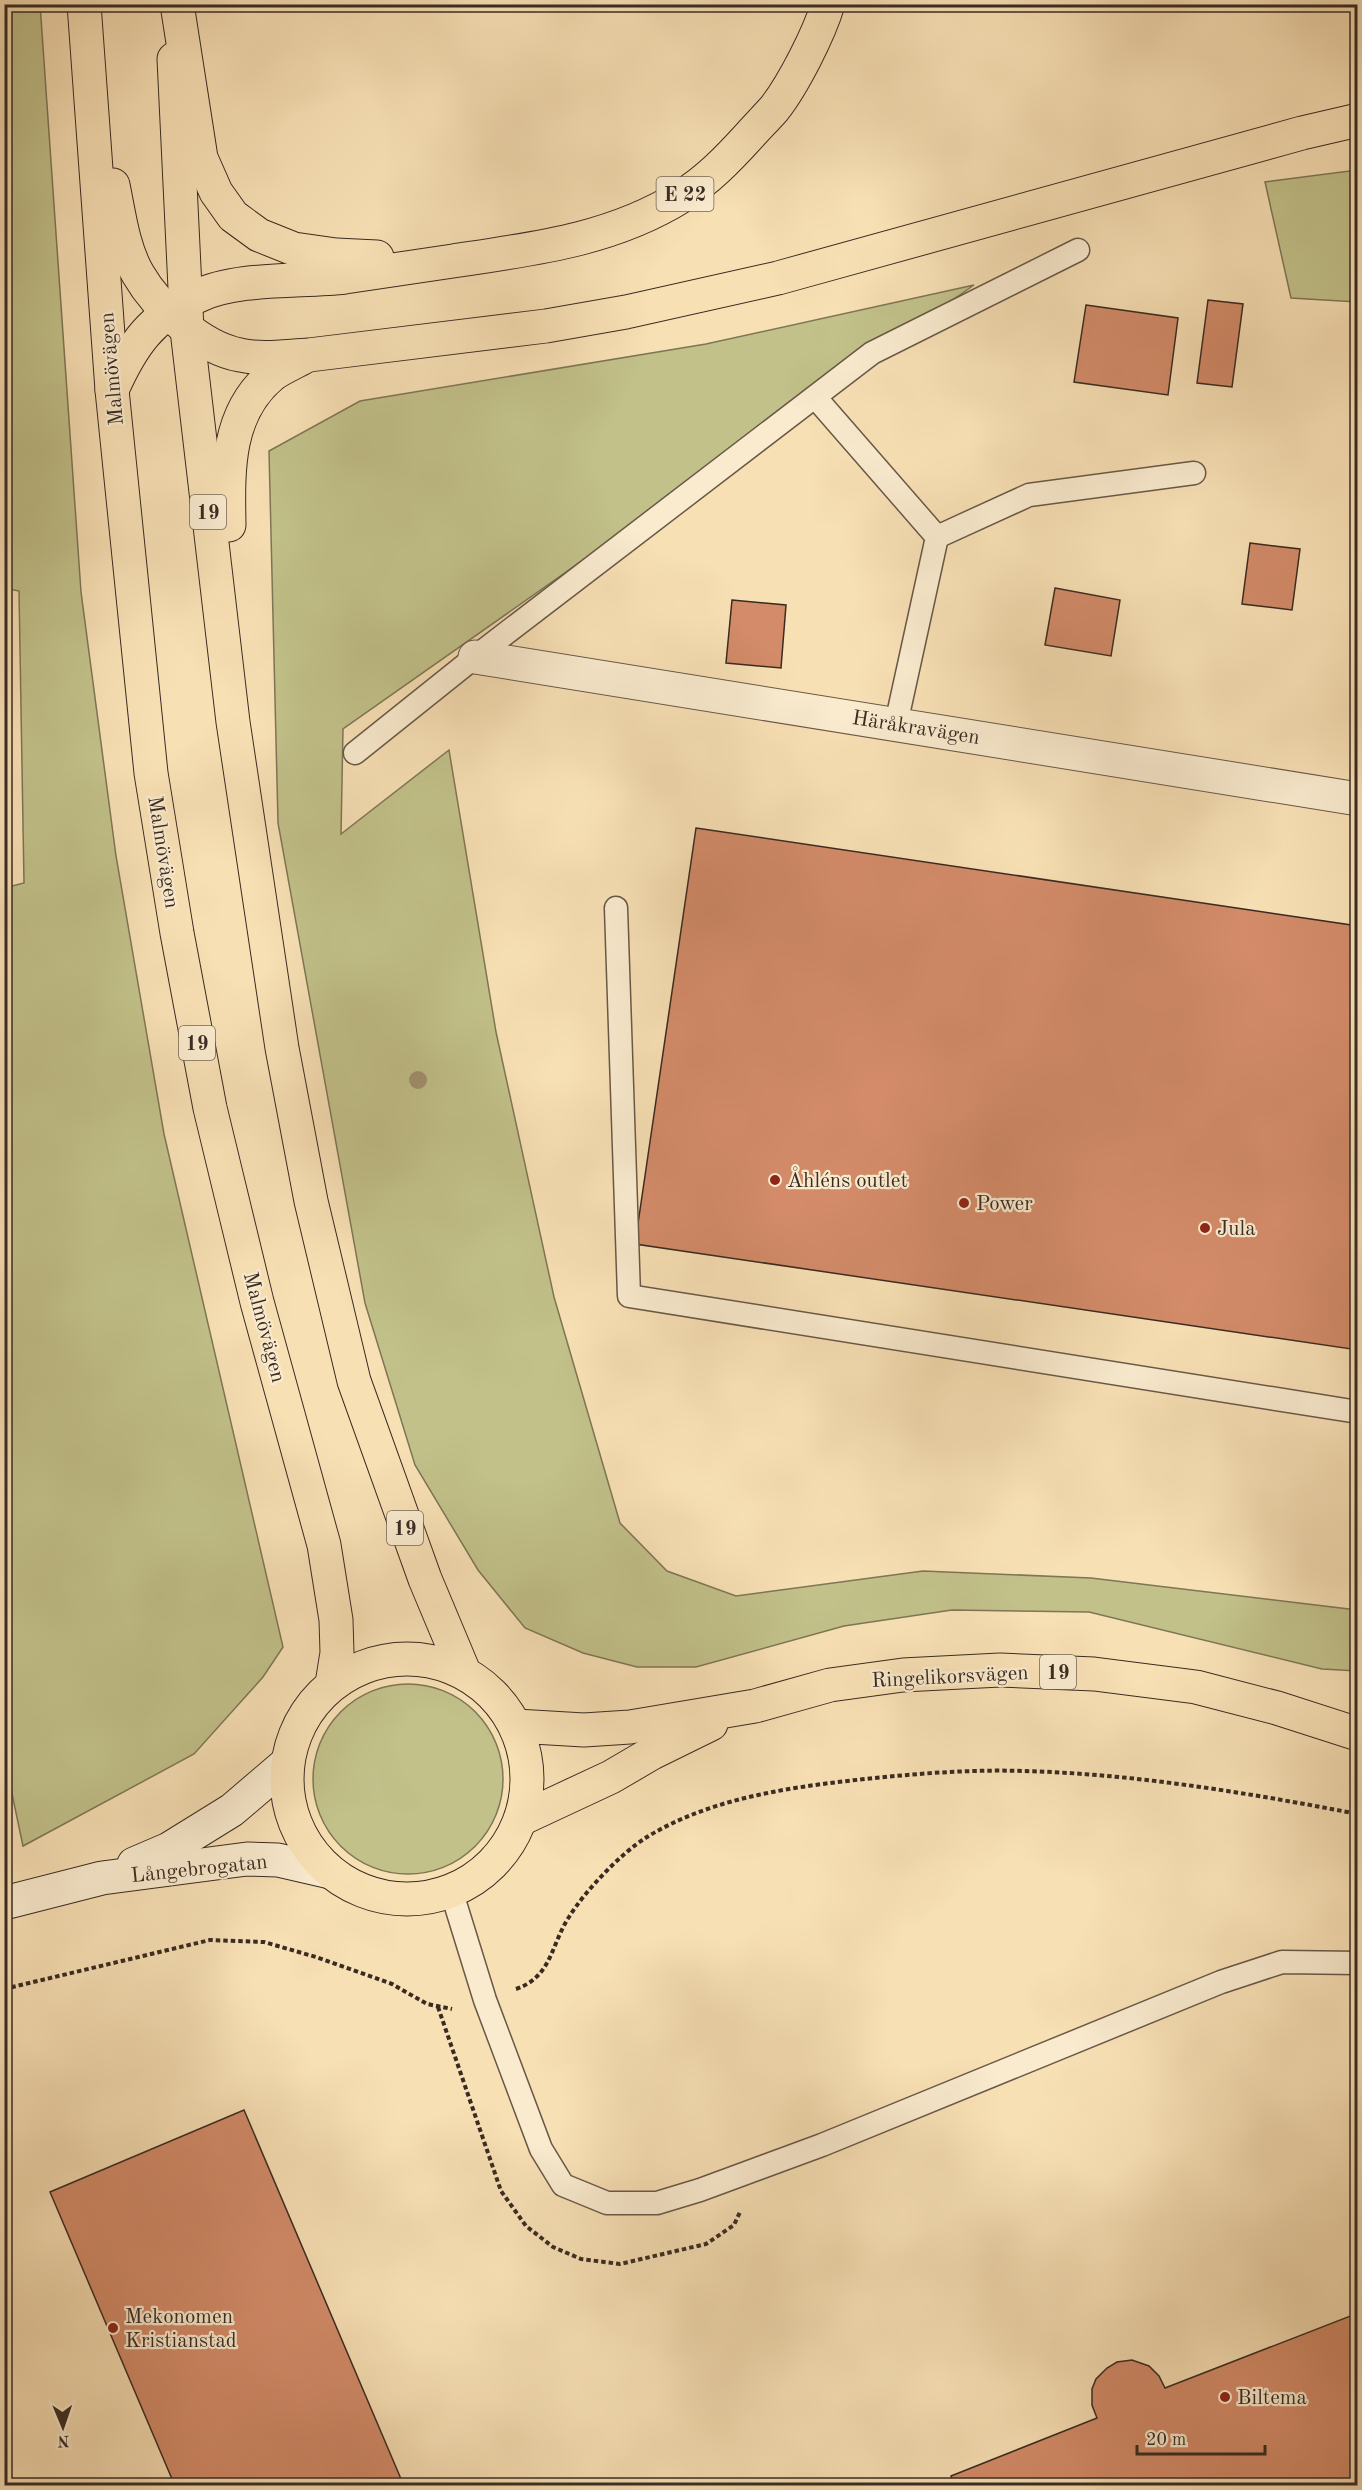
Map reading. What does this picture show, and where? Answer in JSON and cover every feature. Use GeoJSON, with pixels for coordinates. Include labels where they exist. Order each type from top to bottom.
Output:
{"type":"FeatureCollection","features":[{"type":"Feature","properties":{"kind":"main road","name":"Malmövägen"},"geometry":{"type":"LineString","coordinates":[[84,4],[112,390],[151,773],[177,933],[212,1120],[257,1302],[324,1545],[336,1620],[337,1653],[333,1684]]}},
{"type":"Feature","properties":{"kind":"main road","name":"19"},"geometry":{"type":"LineString","coordinates":[[171,4],[180,315],[233,722],[282,1048],[311,1201],[354,1381],[425,1579],[464,1672]]}},
{"type":"Feature","properties":{"kind":"main road","name":"E 22"},"geometry":{"type":"LineString","coordinates":[[177,4],[201,158],[216,192],[233,216],[259,235],[294,249],[336,255],[454,260],[530,251],[589,237],[649,215],[684,195],[718,168],[775,108],[808,50],[828,4]]}},
{"type":"Feature","properties":{"kind":"main road"},"geometry":{"type":"LineString","coordinates":[[89,79],[129,251],[138,274],[217,348],[240,356],[270,357],[309,355],[546,326],[699,297],[778,278],[1302,133],[1358,120]]}},
{"type":"Feature","properties":{"kind":"main road"},"geometry":{"type":"LineString","coordinates":[[112,390],[127,357],[148,329],[180,315],[213,290],[345,277],[454,260]]}},
{"type":"Feature","properties":{"kind":"main road"},"geometry":{"type":"LineString","coordinates":[[233,722],[228,481],[232,443],[239,417],[254,394],[273,374],[309,355]]}},
{"type":"Feature","properties":{"kind":"main road"},"geometry":{"type":"LineString","coordinates":[[396,1658],[431,1661],[464,1672],[485,1686],[502,1704],[516,1726],[526,1756],[528,1787],[521,1819],[509,1845],[490,1866],[466,1884],[440,1895],[411,1900],[382,1897],[355,1887],[330,1872],[310,1851],[295,1824],[287,1794],[287,1763],[295,1733],[311,1706],[333,1684],[363,1667],[396,1658]]}},
{"type":"Feature","properties":{"kind":"main road","name":"Ringelikorsvägen"},"geometry":{"type":"LineString","coordinates":[[516,1726],[584,1730],[630,1727],[755,1706],[830,1685],[903,1675],[1000,1670],[1094,1674],[1196,1687],[1278,1708],[1358,1734]]}},
{"type":"Feature","properties":{"kind":"main road","name":"Ringelikorsvägen"},"geometry":{"type":"LineString","coordinates":[[521,1819],[611,1778],[690,1733],[755,1706]]}},
{"type":"Feature","properties":{"kind":"street","name":"Häråkravägen"},"geometry":{"type":"LineString","coordinates":[[475,657],[1358,799]]}},
{"type":"Feature","properties":{"kind":"street","name":"Långebrogatan"},"geometry":{"type":"LineString","coordinates":[[102,1878],[169,1849],[232,1810],[287,1763]]}},
{"type":"Feature","properties":{"kind":"street","name":"Långebrogatan"},"geometry":{"type":"LineString","coordinates":[[4,1903],[102,1878],[247,1859],[278,1860],[330,1872]]}},
{"type":"Feature","properties":{"kind":"lane"},"geometry":{"type":"LineString","coordinates":[[355,753],[475,657],[872,353],[1078,250]]}},
{"type":"Feature","properties":{"kind":"lane"},"geometry":{"type":"LineString","coordinates":[[815,397],[937,537]]}},
{"type":"Feature","properties":{"kind":"lane"},"geometry":{"type":"LineString","coordinates":[[937,537],[1029,495],[1194,473]]}},
{"type":"Feature","properties":{"kind":"lane"},"geometry":{"type":"LineString","coordinates":[[897,724],[937,537]]}},
{"type":"Feature","properties":{"kind":"lane"},"geometry":{"type":"LineString","coordinates":[[616,908],[629,1296],[1358,1412]]}},
{"type":"Feature","properties":{"kind":"lane"},"geometry":{"type":"LineString","coordinates":[[451,1890],[485,2000],[541,2149],[563,2185],[607,2203],[657,2203],[822,2145],[1221,1982],[1282,1962],[1358,1963]]}},
{"type":"Feature","properties":{"kind":"path"},"geometry":{"type":"LineString","coordinates":[[4,1989],[210,1941],[264,1942],[316,1957],[392,1984],[427,2004],[455,2010],[524,1987],[547,1966],[568,1917],[604,1873],[646,1838],[706,1809],[788,1788],[901,1774],[1023,1771],[1141,1779],[1258,1796],[1358,1814]]}},
{"type":"Feature","properties":{"kind":"shaded area"},"geometry":{"type":"Polygon","coordinates":[[[40,4],[81,592],[116,856],[164,1134],[283,1647],[263,1677],[194,1754],[23,1846],[4,1756],[4,888],[24,883],[19,591],[4,588],[4,5],[40,4]]]}},
{"type":"Feature","properties":{"kind":"shaded area"},"geometry":{"type":"Polygon","coordinates":[[[1357,170],[1357,302],[1291,298],[1265,182],[1357,170]]]}},
{"type":"Feature","properties":{"kind":"shaded area"},"geometry":{"type":"Polygon","coordinates":[[[974,285],[343,729],[341,834],[449,750],[496,1032],[554,1297],[620,1523],[667,1571],[736,1596],[923,1571],[1091,1578],[1357,1610],[1357,1671],[1322,1669],[1089,1612],[952,1610],[844,1626],[696,1667],[637,1667],[583,1653],[525,1628],[478,1570],[415,1465],[365,1303],[278,823],[269,451],[360,401],[706,344],[974,285]]]}},
{"type":"Feature","properties":{"kind":"shaded area"},"geometry":{"type":"Polygon","coordinates":[[[408,1684],[444,1691],[461,1700],[475,1712],[487,1726],[496,1743],[503,1779],[496,1815],[487,1832],[475,1846],[461,1858],[444,1867],[408,1874],[372,1867],[355,1858],[341,1846],[329,1832],[320,1815],[313,1779],[320,1743],[329,1726],[341,1712],[355,1700],[372,1691],[408,1684]]]}},
{"type":"Feature","properties":{"kind":"building"},"geometry":{"type":"Polygon","coordinates":[[[1208,300],[1243,304],[1232,387],[1197,383],[1208,300]]]}},
{"type":"Feature","properties":{"kind":"building"},"geometry":{"type":"Polygon","coordinates":[[[1086,305],[1178,318],[1168,395],[1074,382],[1086,305]]]}},
{"type":"Feature","properties":{"kind":"building"},"geometry":{"type":"Polygon","coordinates":[[[1250,543],[1300,549],[1292,610],[1242,604],[1250,543]]]}},
{"type":"Feature","properties":{"kind":"building"},"geometry":{"type":"Polygon","coordinates":[[[1055,588],[1120,600],[1111,656],[1045,645],[1055,588]]]}},
{"type":"Feature","properties":{"kind":"building"},"geometry":{"type":"Polygon","coordinates":[[[732,600],[786,605],[781,668],[726,663],[732,600]]]}},
{"type":"Feature","properties":{"kind":"building"},"geometry":{"type":"Polygon","coordinates":[[[696,828],[1358,926],[1358,1350],[635,1244],[696,828]]]}},
{"type":"Feature","properties":{"kind":"building"},"geometry":{"type":"Polygon","coordinates":[[[244,2110],[404,2486],[175,2486],[50,2192],[244,2110]]]}},
{"type":"Feature","properties":{"kind":"building","name":"Biltema"},"geometry":{"type":"Polygon","coordinates":[[[1358,2313],[1358,2486],[954,2486],[951,2476],[1097,2418],[1092,2405],[1092,2389],[1096,2379],[1117,2362],[1132,2360],[1149,2366],[1159,2376],[1165,2388],[1358,2313]]]}},
{"type":"Feature","properties":{"kind":"place","name":"Åhléns outlet"},"geometry":{"type":"Point","coordinates":[775,1180]}},
{"type":"Feature","properties":{"kind":"place","name":"Power"},"geometry":{"type":"Point","coordinates":[964,1203]}},
{"type":"Feature","properties":{"kind":"place","name":"Jula"},"geometry":{"type":"Point","coordinates":[1205,1228]}},
{"type":"Feature","properties":{"kind":"place","name":"Mekonomen Kristianstad"},"geometry":{"type":"Point","coordinates":[113,2328]}},
{"type":"Feature","properties":{"kind":"place","name":"Biltema"},"geometry":{"type":"Point","coordinates":[1225,2397]}}]}
